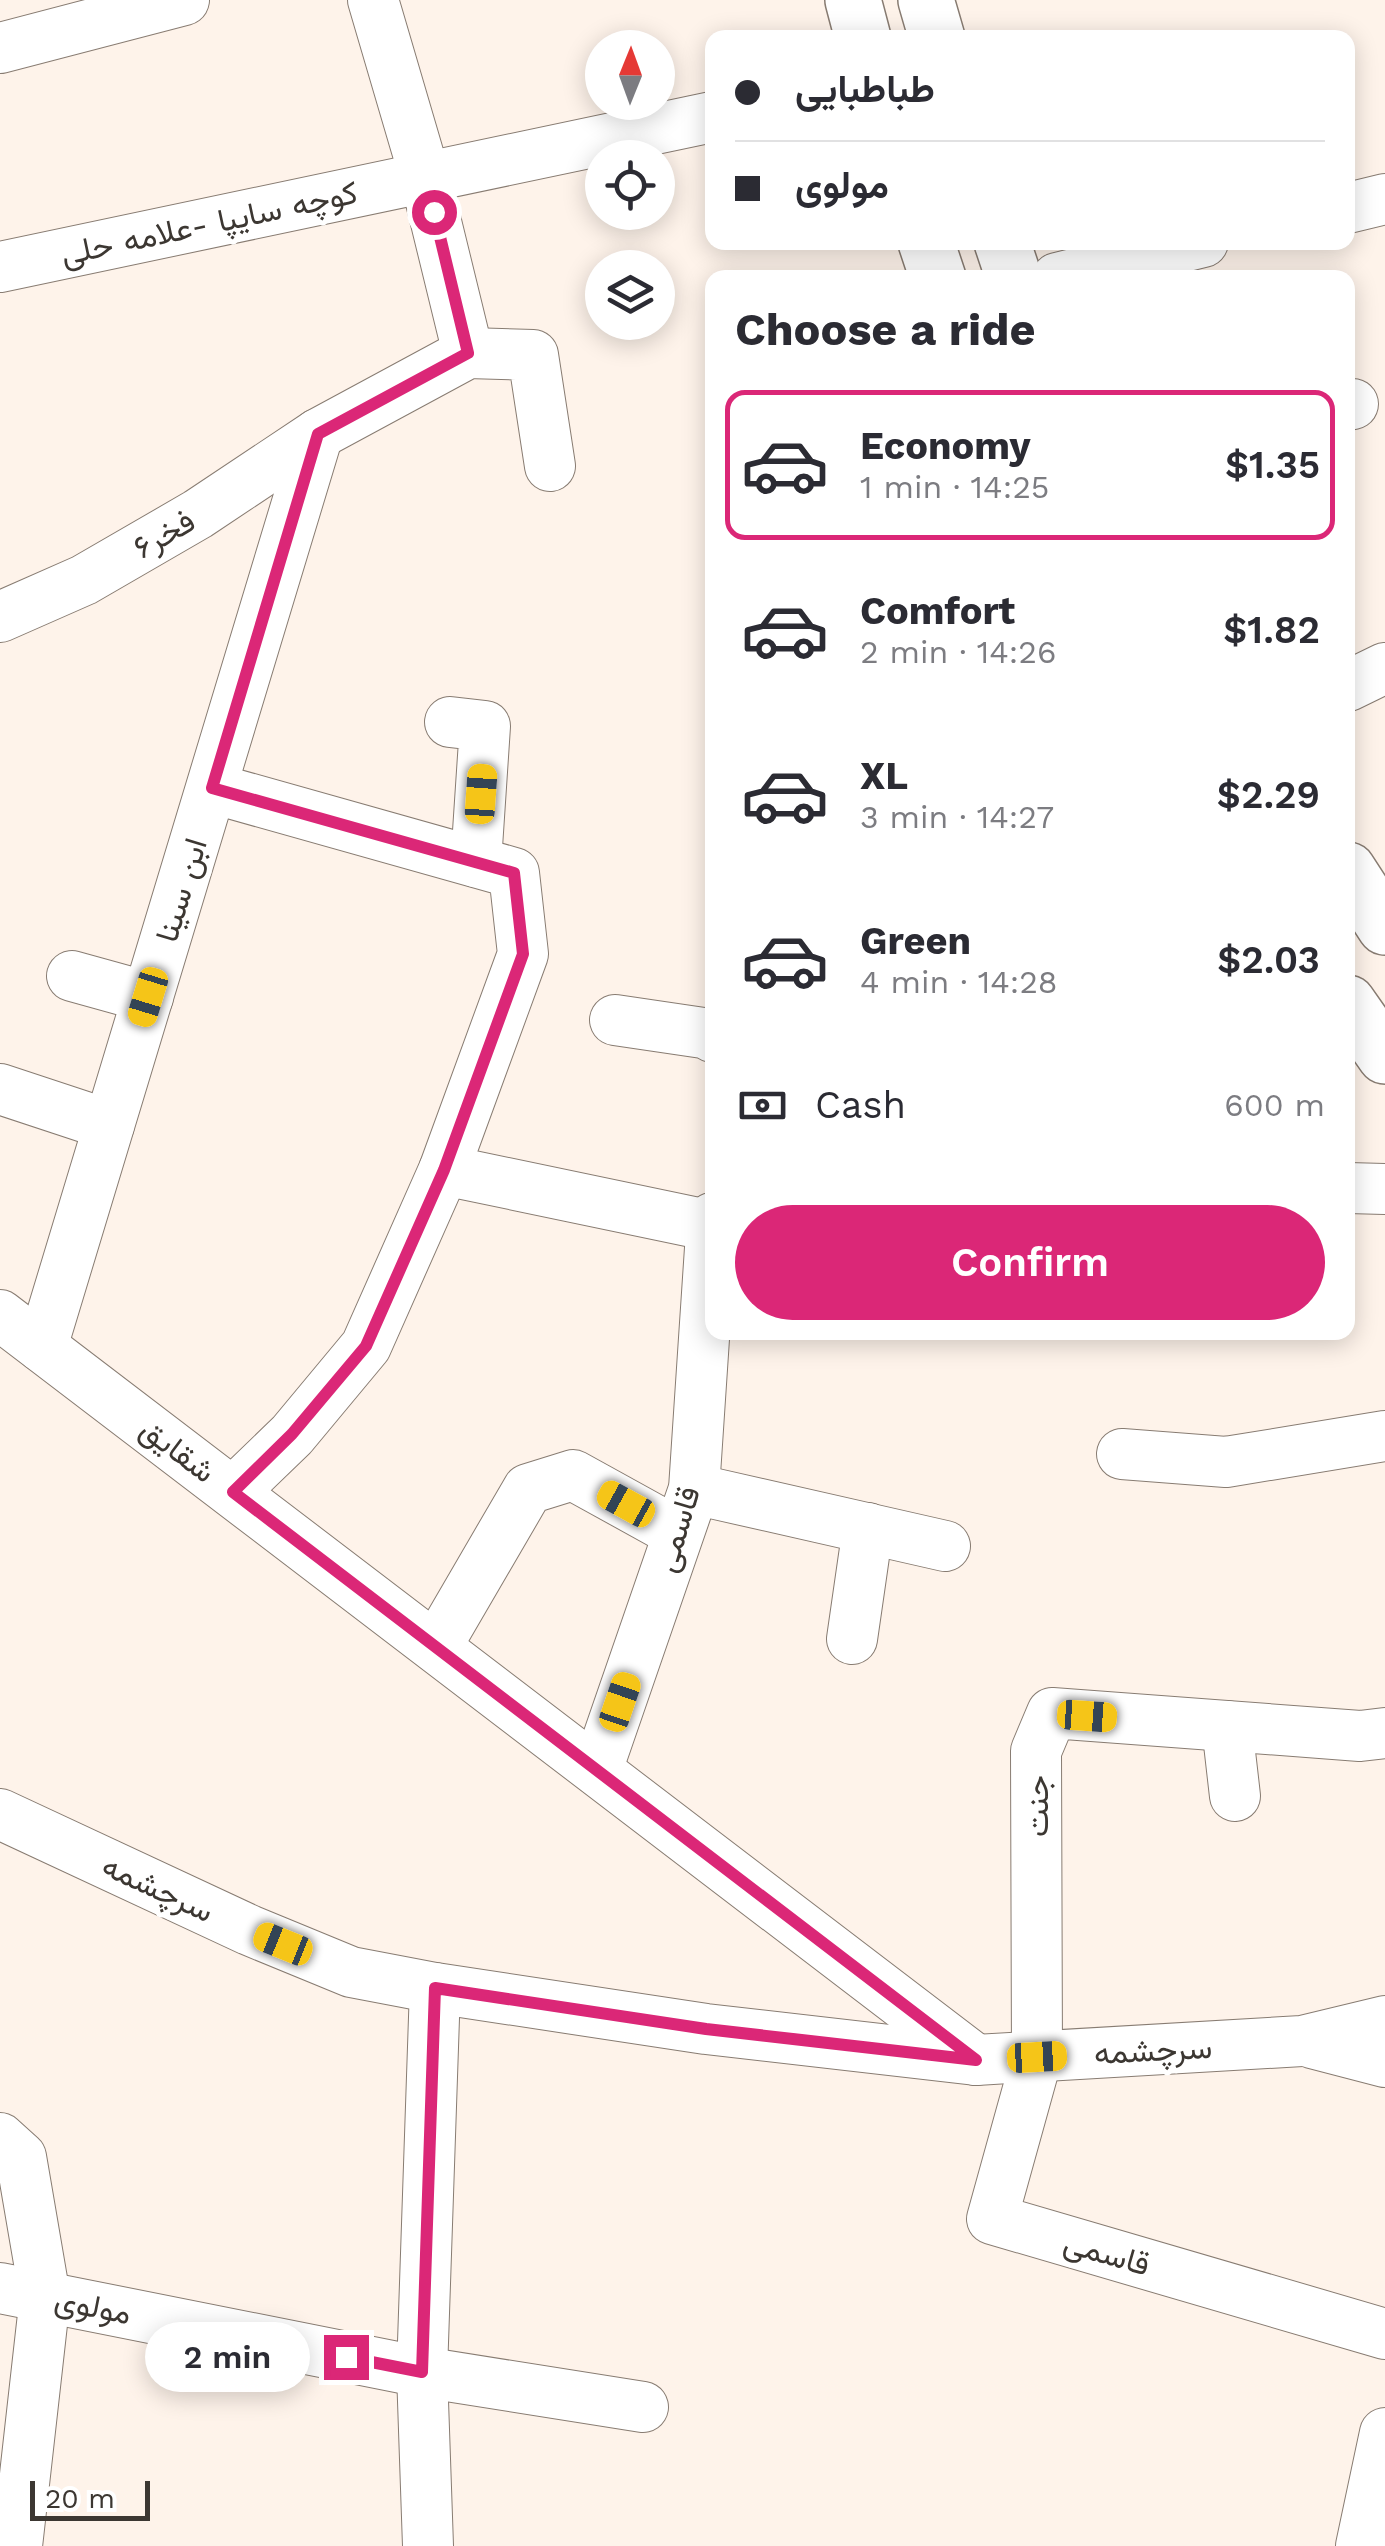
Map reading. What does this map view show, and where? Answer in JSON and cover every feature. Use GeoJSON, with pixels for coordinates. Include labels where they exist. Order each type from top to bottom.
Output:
{"type":"FeatureCollection","features":[{"type":"Feature","properties":{"kind":"main road"},"geometry":{"type":"LineString","coordinates":[[853,0],[861,30]]}},
{"type":"Feature","properties":{"kind":"main road"},"geometry":{"type":"LineString","coordinates":[[926,0],[935,30]]}},
{"type":"Feature","properties":{"kind":"main road"},"geometry":{"type":"LineString","coordinates":[[1355,881],[1385,927]]}},
{"type":"Feature","properties":{"kind":"main road"},"geometry":{"type":"LineString","coordinates":[[1355,1013],[1385,1056]]}},
{"type":"Feature","properties":{"kind":"street"},"geometry":{"type":"LineString","coordinates":[[0,48],[184,0]]}},
{"type":"Feature","properties":{"kind":"street"},"geometry":{"type":"LineString","coordinates":[[374,0],[425,177],[468,353],[534,354],[550,466]]}},
{"type":"Feature","properties":{"kind":"street","name":"کوچه سایپا -علامه حلی"},"geometry":{"type":"LineString","coordinates":[[0,267],[705,118]]}},
{"type":"Feature","properties":{"kind":"street"},"geometry":{"type":"LineString","coordinates":[[1355,206],[1385,198]]}},
{"type":"Feature","properties":{"kind":"street"},"geometry":{"type":"LineString","coordinates":[[1090,270],[1171,250]]}},
{"type":"Feature","properties":{"kind":"street","name":"فخر۶"},"geometry":{"type":"LineString","coordinates":[[0,617],[84,580],[198,514],[318,434],[468,353]]}},
{"type":"Feature","properties":{"kind":"street","name":"ابن سینا"},"geometry":{"type":"LineString","coordinates":[[42,1346],[318,434]]}},
{"type":"Feature","properties":{"kind":"street"},"geometry":{"type":"LineString","coordinates":[[1355,683],[1385,668]]}},
{"type":"Feature","properties":{"kind":"street"},"geometry":{"type":"LineString","coordinates":[[233,1492],[292,1434],[366,1346],[444,1170],[523,954],[495,868],[486,726],[450,722]]}},
{"type":"Feature","properties":{"kind":"street"},"geometry":{"type":"LineString","coordinates":[[212,788],[495,868]]}},
{"type":"Feature","properties":{"kind":"street"},"geometry":{"type":"LineString","coordinates":[[72,976],[148,997]]}},
{"type":"Feature","properties":{"kind":"street"},"geometry":{"type":"LineString","coordinates":[[616,1020],[705,1033]]}},
{"type":"Feature","properties":{"kind":"street"},"geometry":{"type":"LineString","coordinates":[[0,1089],[110,1125]]}},
{"type":"Feature","properties":{"kind":"street"},"geometry":{"type":"LineString","coordinates":[[444,1170],[705,1225]]}},
{"type":"Feature","properties":{"kind":"street"},"geometry":{"type":"LineString","coordinates":[[1355,1188],[1385,1189]]}},
{"type":"Feature","properties":{"kind":"street","name":"قاسمی"},"geometry":{"type":"LineString","coordinates":[[597,1770],[686,1511],[705,1303]]}},
{"type":"Feature","properties":{"kind":"street","name":"شقایق"},"geometry":{"type":"LineString","coordinates":[[0,1315],[976,2060]]}},
{"type":"Feature","properties":{"kind":"street"},"geometry":{"type":"LineString","coordinates":[[1122,1454],[1226,1462],[1385,1436]]}},
{"type":"Feature","properties":{"kind":"street"},"geometry":{"type":"LineString","coordinates":[[436,1647],[528,1489],[572,1475],[686,1511],[868,1528],[946,1546]]}},
{"type":"Feature","properties":{"kind":"street"},"geometry":{"type":"LineString","coordinates":[[852,1639],[868,1528]]}},
{"type":"Feature","properties":{"kind":"street","name":"جنت"},"geometry":{"type":"LineString","coordinates":[[1037,2057],[1036,1751],[1052,1713],[1360,1736],[1385,1733]]}},
{"type":"Feature","properties":{"kind":"street"},"geometry":{"type":"LineString","coordinates":[[1227,1726],[1235,1796]]}},
{"type":"Feature","properties":{"kind":"street","name":"سرچشمه"},"geometry":{"type":"LineString","coordinates":[[0,1814],[249,1930],[352,1972],[706,2029],[976,2060],[1302,2041],[1385,2021]]}},
{"type":"Feature","properties":{"kind":"street"},"geometry":{"type":"LineString","coordinates":[[428,2546],[422,2372],[435,1988]]}},
{"type":"Feature","properties":{"kind":"street"},"geometry":{"type":"LineString","coordinates":[[1302,2041],[1385,2062]]}},
{"type":"Feature","properties":{"kind":"street","name":"قاسمی"},"geometry":{"type":"LineString","coordinates":[[1037,2057],[992,2220],[1385,2334]]}},
{"type":"Feature","properties":{"kind":"street"},"geometry":{"type":"LineString","coordinates":[[0,2138],[20,2157],[23,2292],[17,2546]]}},
{"type":"Feature","properties":{"kind":"street","name":"مولوی"},"geometry":{"type":"LineString","coordinates":[[23,2292],[422,2372],[643,2408]]}},
{"type":"Feature","properties":{"kind":"street"},"geometry":{"type":"LineString","coordinates":[[1361,2546],[1385,2433]]}},
{"type":"Feature","properties":{"kind":"route"},"geometry":{"type":"LineString","coordinates":[[346,2357],[422,2372],[435,1988],[706,2029],[976,2060],[233,1492],[292,1434],[366,1346],[444,1170],[523,954],[514,873],[212,788],[318,434],[468,353],[434,212]]}}]}
